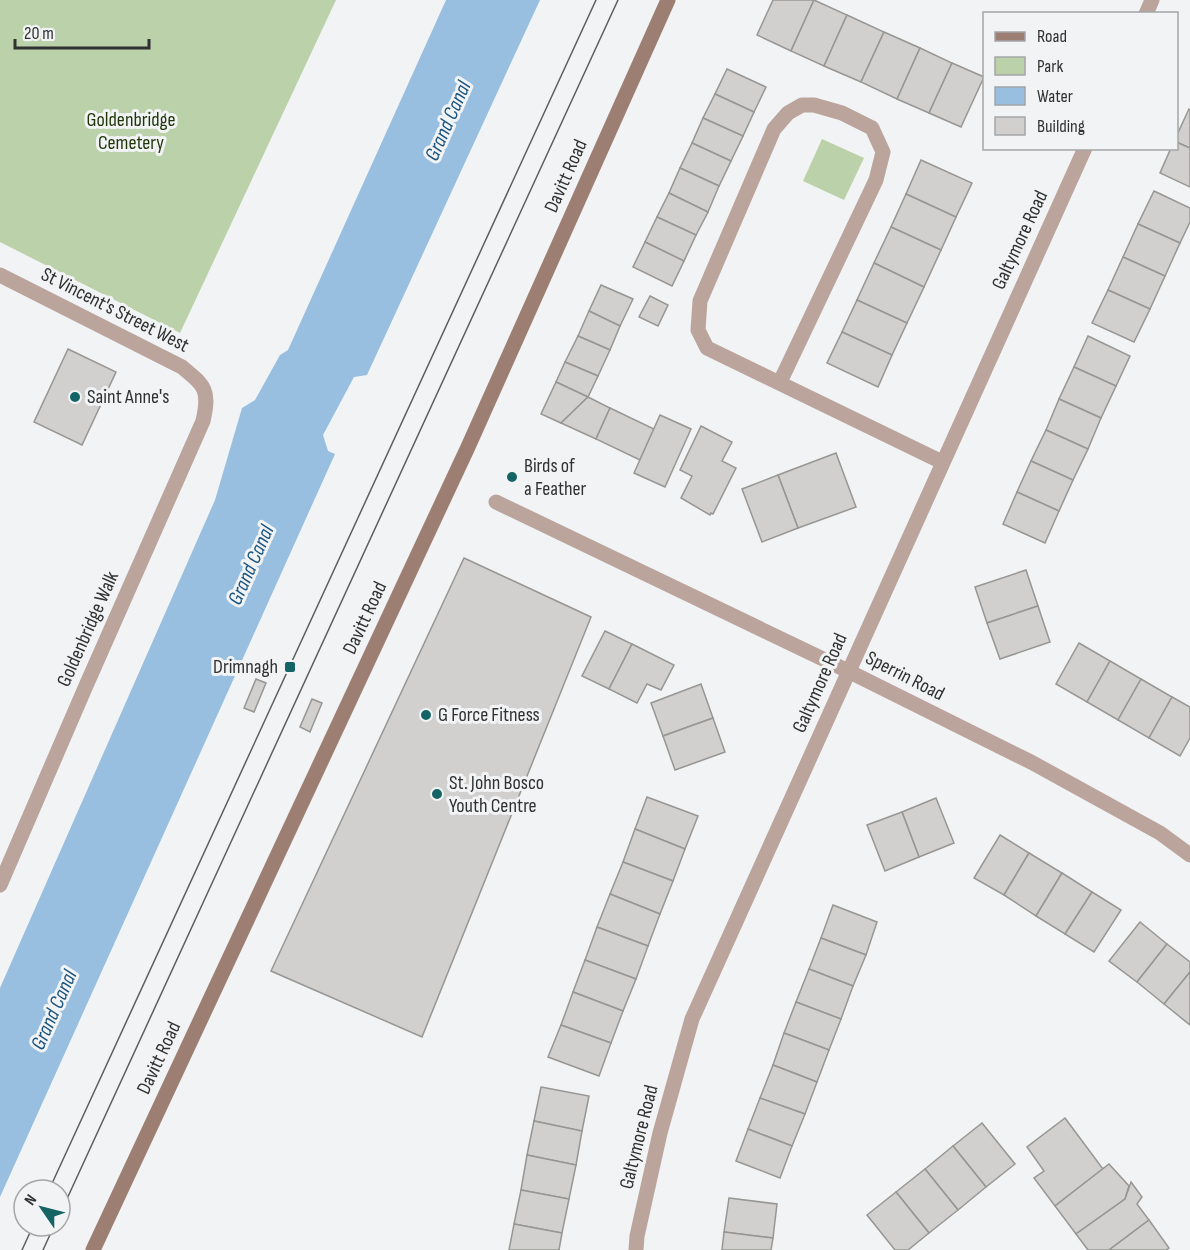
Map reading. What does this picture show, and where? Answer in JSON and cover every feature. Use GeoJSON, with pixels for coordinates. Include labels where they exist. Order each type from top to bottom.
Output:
{"type":"FeatureCollection","features":[{"type":"Feature","properties":{"kind":"main road","name":"Davitt Road"},"geometry":{"type":"LineString","coordinates":[[93,1250],[456,472],[668,0]]}},
{"type":"Feature","properties":{"kind":"street"},"geometry":{"type":"LineString","coordinates":[[780,382],[876,180],[883,152],[872,128],[842,113],[814,105],[802,105],[788,113],[774,129],[700,301],[698,330],[707,348],[942,462]]}},
{"type":"Feature","properties":{"kind":"street","name":"Galtymore Road"},"geometry":{"type":"LineString","coordinates":[[636,1250],[637,1236],[660,1133],[692,1019],[1084,150]]}},
{"type":"Feature","properties":{"kind":"street","name":"St Vincent's Street West"},"geometry":{"type":"LineString","coordinates":[[0,274],[182,367],[196,378],[205,390]]}},
{"type":"Feature","properties":{"kind":"street","name":"Goldenbridge Walk"},"geometry":{"type":"LineString","coordinates":[[0,885],[203,421],[207,400],[205,390]]}},
{"type":"Feature","properties":{"kind":"street","name":"Sperrin Road"},"geometry":{"type":"LineString","coordinates":[[496,502],[848,671],[1041,768],[1160,833],[1190,855]]}},
{"type":"Feature","properties":{"kind":"green space","name":"Goldenbridge Cemetery"},"geometry":{"type":"Polygon","coordinates":[[[0,0],[336,0],[180,333],[0,242],[0,0]]]}},
{"type":"Feature","properties":{"kind":"green space"},"geometry":{"type":"Polygon","coordinates":[[[822,139],[864,158],[844,200],[803,181],[822,139]]]}},
{"type":"Feature","properties":{"kind":"water","name":"Grand Canal"},"geometry":{"type":"Polygon","coordinates":[[[446,0],[540,0],[367,375],[354,377],[323,435],[328,451],[335,454],[0,1197],[0,988],[215,500],[242,408],[255,400],[280,355],[288,350],[446,0]]]}},
{"type":"Feature","properties":{"kind":"building"},"geometry":{"type":"Polygon","coordinates":[[[773,0],[814,0],[791,51],[757,35],[773,0]]]}},
{"type":"Feature","properties":{"kind":"building"},"geometry":{"type":"Polygon","coordinates":[[[814,0],[847,15],[824,66],[791,51],[814,0]]]}},
{"type":"Feature","properties":{"kind":"building"},"geometry":{"type":"Polygon","coordinates":[[[847,15],[884,32],[861,82],[824,66],[847,15]]]}},
{"type":"Feature","properties":{"kind":"building"},"geometry":{"type":"Polygon","coordinates":[[[884,32],[920,48],[897,99],[861,82],[884,32]]]}},
{"type":"Feature","properties":{"kind":"building"},"geometry":{"type":"Polygon","coordinates":[[[920,48],[952,63],[929,113],[897,99],[920,48]]]}},
{"type":"Feature","properties":{"kind":"building"},"geometry":{"type":"Polygon","coordinates":[[[952,63],[983,77],[961,127],[929,113],[952,63]]]}},
{"type":"Feature","properties":{"kind":"building"},"geometry":{"type":"Polygon","coordinates":[[[727,69],[766,87],[754,112],[715,94],[727,69]]]}},
{"type":"Feature","properties":{"kind":"building"},"geometry":{"type":"Polygon","coordinates":[[[715,94],[754,112],[743,136],[703,118],[715,94]]]}},
{"type":"Feature","properties":{"kind":"building"},"geometry":{"type":"Polygon","coordinates":[[[1189,109],[1190,148],[1178,143],[1178,133],[1189,109]]]}},
{"type":"Feature","properties":{"kind":"building"},"geometry":{"type":"Polygon","coordinates":[[[703,118],[743,136],[731,161],[692,143],[703,118]]]}},
{"type":"Feature","properties":{"kind":"building"},"geometry":{"type":"Polygon","coordinates":[[[692,143],[731,161],[719,186],[680,168],[692,143]]]}},
{"type":"Feature","properties":{"kind":"building"},"geometry":{"type":"Polygon","coordinates":[[[1178,143],[1190,148],[1190,187],[1160,173],[1170,150],[1178,150],[1178,143]]]}},
{"type":"Feature","properties":{"kind":"building"},"geometry":{"type":"Polygon","coordinates":[[[921,160],[972,183],[956,217],[906,194],[921,160]]]}},
{"type":"Feature","properties":{"kind":"building"},"geometry":{"type":"Polygon","coordinates":[[[680,168],[719,186],[708,212],[669,193],[680,168]]]}},
{"type":"Feature","properties":{"kind":"building"},"geometry":{"type":"Polygon","coordinates":[[[1154,191],[1190,208],[1190,222],[1180,243],[1138,224],[1154,191]]]}},
{"type":"Feature","properties":{"kind":"building"},"geometry":{"type":"Polygon","coordinates":[[[669,193],[708,212],[696,235],[657,217],[669,193]]]}},
{"type":"Feature","properties":{"kind":"building"},"geometry":{"type":"Polygon","coordinates":[[[906,194],[956,217],[941,250],[891,227],[906,194]]]}},
{"type":"Feature","properties":{"kind":"building"},"geometry":{"type":"Polygon","coordinates":[[[657,217],[696,235],[684,261],[645,242],[657,217]]]}},
{"type":"Feature","properties":{"kind":"building"},"geometry":{"type":"Polygon","coordinates":[[[1138,224],[1180,243],[1165,276],[1123,257],[1138,224]]]}},
{"type":"Feature","properties":{"kind":"building"},"geometry":{"type":"Polygon","coordinates":[[[891,227],[941,250],[924,287],[874,263],[891,227]]]}},
{"type":"Feature","properties":{"kind":"building"},"geometry":{"type":"Polygon","coordinates":[[[645,242],[684,261],[672,286],[633,267],[645,242]]]}},
{"type":"Feature","properties":{"kind":"building"},"geometry":{"type":"Polygon","coordinates":[[[1123,257],[1165,276],[1150,309],[1108,290],[1123,257]]]}},
{"type":"Feature","properties":{"kind":"building"},"geometry":{"type":"Polygon","coordinates":[[[874,263],[924,287],[907,323],[857,300],[874,263]]]}},
{"type":"Feature","properties":{"kind":"building"},"geometry":{"type":"Polygon","coordinates":[[[601,285],[633,299],[620,326],[589,311],[601,285]]]}},
{"type":"Feature","properties":{"kind":"building"},"geometry":{"type":"Polygon","coordinates":[[[1108,290],[1150,309],[1134,342],[1092,323],[1108,290]]]}},
{"type":"Feature","properties":{"kind":"building"},"geometry":{"type":"Polygon","coordinates":[[[650,296],[668,305],[658,326],[639,317],[650,296]]]}},
{"type":"Feature","properties":{"kind":"building"},"geometry":{"type":"Polygon","coordinates":[[[857,300],[907,323],[892,355],[842,332],[857,300]]]}},
{"type":"Feature","properties":{"kind":"building"},"geometry":{"type":"Polygon","coordinates":[[[589,311],[620,326],[610,350],[578,336],[589,311]]]}},
{"type":"Feature","properties":{"kind":"building"},"geometry":{"type":"Polygon","coordinates":[[[842,332],[892,355],[878,387],[827,363],[842,332]]]}},
{"type":"Feature","properties":{"kind":"building"},"geometry":{"type":"Polygon","coordinates":[[[578,336],[610,350],[598,376],[565,362],[578,336]]]}},
{"type":"Feature","properties":{"kind":"building"},"geometry":{"type":"Polygon","coordinates":[[[1088,336],[1130,356],[1116,386],[1074,367],[1088,336]]]}},
{"type":"Feature","properties":{"kind":"building","name":"Saint Anne's"},"geometry":{"type":"Polygon","coordinates":[[[68,349],[116,372],[82,445],[34,422],[68,349]]]}},
{"type":"Feature","properties":{"kind":"building"},"geometry":{"type":"Polygon","coordinates":[[[565,362],[598,376],[588,397],[556,382],[565,362]]]}},
{"type":"Feature","properties":{"kind":"building"},"geometry":{"type":"Polygon","coordinates":[[[1074,367],[1116,386],[1101,418],[1059,399],[1074,367]]]}},
{"type":"Feature","properties":{"kind":"building"},"geometry":{"type":"Polygon","coordinates":[[[556,382],[588,397],[561,423],[541,414],[556,382]]]}},
{"type":"Feature","properties":{"kind":"building"},"geometry":{"type":"Polygon","coordinates":[[[588,397],[610,408],[596,439],[561,423],[588,397]]]}},
{"type":"Feature","properties":{"kind":"building"},"geometry":{"type":"Polygon","coordinates":[[[1059,399],[1101,418],[1088,449],[1046,430],[1059,399]]]}},
{"type":"Feature","properties":{"kind":"building"},"geometry":{"type":"Polygon","coordinates":[[[610,408],[654,429],[640,460],[596,439],[610,408]]]}},
{"type":"Feature","properties":{"kind":"building"},"geometry":{"type":"Polygon","coordinates":[[[660,415],[691,429],[665,487],[634,473],[660,415]]]}},
{"type":"Feature","properties":{"kind":"building"},"geometry":{"type":"Polygon","coordinates":[[[701,426],[732,442],[722,461],[736,468],[713,514],[710,515],[681,498],[692,476],[680,470],[701,426]]]}},
{"type":"Feature","properties":{"kind":"building"},"geometry":{"type":"Polygon","coordinates":[[[1046,430],[1088,449],[1073,480],[1031,461],[1046,430]]]}},
{"type":"Feature","properties":{"kind":"building"},"geometry":{"type":"Polygon","coordinates":[[[836,453],[856,507],[798,528],[778,475],[836,453]]]}},
{"type":"Feature","properties":{"kind":"building"},"geometry":{"type":"Polygon","coordinates":[[[1031,461],[1073,480],[1059,511],[1017,492],[1031,461]]]}},
{"type":"Feature","properties":{"kind":"building"},"geometry":{"type":"Polygon","coordinates":[[[778,475],[798,528],[762,542],[742,489],[778,475]]]}},
{"type":"Feature","properties":{"kind":"building"},"geometry":{"type":"Polygon","coordinates":[[[1017,492],[1059,511],[1045,543],[1003,524],[1017,492]]]}},
{"type":"Feature","properties":{"kind":"building","name":"St. John Bosco Youth Centre"},"geometry":{"type":"Polygon","coordinates":[[[464,558],[591,617],[422,1037],[271,971],[464,558]]]}},
{"type":"Feature","properties":{"kind":"building"},"geometry":{"type":"Polygon","coordinates":[[[1026,570],[1038,606],[987,623],[975,587],[1026,570]]]}},
{"type":"Feature","properties":{"kind":"building"},"geometry":{"type":"Polygon","coordinates":[[[1038,606],[1050,642],[1000,659],[987,623],[1038,606]]]}},
{"type":"Feature","properties":{"kind":"building"},"geometry":{"type":"Polygon","coordinates":[[[605,631],[632,644],[609,689],[582,676],[605,631]]]}},
{"type":"Feature","properties":{"kind":"building"},"geometry":{"type":"Polygon","coordinates":[[[1079,643],[1110,661],[1087,702],[1056,684],[1079,643]]]}},
{"type":"Feature","properties":{"kind":"building"},"geometry":{"type":"Polygon","coordinates":[[[632,644],[674,665],[661,690],[647,684],[637,703],[609,689],[632,644]]]}},
{"type":"Feature","properties":{"kind":"building"},"geometry":{"type":"Polygon","coordinates":[[[1110,661],[1141,679],[1118,720],[1087,702],[1110,661]]]}},
{"type":"Feature","properties":{"kind":"building"},"geometry":{"type":"Polygon","coordinates":[[[256,679],[266,683],[254,712],[244,708],[256,679]]]}},
{"type":"Feature","properties":{"kind":"building"},"geometry":{"type":"Polygon","coordinates":[[[1141,679],[1172,697],[1149,738],[1118,720],[1141,679]]]}},
{"type":"Feature","properties":{"kind":"building"},"geometry":{"type":"Polygon","coordinates":[[[701,684],[713,718],[663,736],[651,703],[701,684]]]}},
{"type":"Feature","properties":{"kind":"building"},"geometry":{"type":"Polygon","coordinates":[[[1172,697],[1190,707],[1190,738],[1180,756],[1149,738],[1172,697]]]}},
{"type":"Feature","properties":{"kind":"building"},"geometry":{"type":"Polygon","coordinates":[[[312,699],[322,703],[310,732],[300,727],[312,699]]]}},
{"type":"Feature","properties":{"kind":"building"},"geometry":{"type":"Polygon","coordinates":[[[713,718],[725,752],[675,770],[663,736],[713,718]]]}},
{"type":"Feature","properties":{"kind":"building"},"geometry":{"type":"Polygon","coordinates":[[[647,797],[698,816],[685,849],[635,829],[647,797]]]}},
{"type":"Feature","properties":{"kind":"building"},"geometry":{"type":"Polygon","coordinates":[[[936,798],[954,843],[919,857],[902,812],[936,798]]]}},
{"type":"Feature","properties":{"kind":"building"},"geometry":{"type":"Polygon","coordinates":[[[902,812],[919,857],[885,871],[867,825],[902,812]]]}},
{"type":"Feature","properties":{"kind":"building"},"geometry":{"type":"Polygon","coordinates":[[[635,829],[685,849],[673,881],[623,862],[635,829]]]}},
{"type":"Feature","properties":{"kind":"building"},"geometry":{"type":"Polygon","coordinates":[[[1000,835],[1029,853],[1004,895],[974,878],[1000,835]]]}},
{"type":"Feature","properties":{"kind":"building"},"geometry":{"type":"Polygon","coordinates":[[[1029,853],[1062,873],[1036,916],[1004,895],[1029,853]]]}},
{"type":"Feature","properties":{"kind":"building"},"geometry":{"type":"Polygon","coordinates":[[[623,862],[673,881],[660,914],[610,894],[623,862]]]}},
{"type":"Feature","properties":{"kind":"building"},"geometry":{"type":"Polygon","coordinates":[[[1062,873],[1092,892],[1065,934],[1036,916],[1062,873]]]}},
{"type":"Feature","properties":{"kind":"building"},"geometry":{"type":"Polygon","coordinates":[[[1092,892],[1121,910],[1094,952],[1065,934],[1092,892]]]}},
{"type":"Feature","properties":{"kind":"building"},"geometry":{"type":"Polygon","coordinates":[[[610,894],[660,914],[648,946],[597,927],[610,894]]]}},
{"type":"Feature","properties":{"kind":"building"},"geometry":{"type":"Polygon","coordinates":[[[833,905],[877,922],[866,955],[821,938],[833,905]]]}},
{"type":"Feature","properties":{"kind":"building"},"geometry":{"type":"Polygon","coordinates":[[[1140,922],[1167,944],[1137,982],[1109,961],[1140,922]]]}},
{"type":"Feature","properties":{"kind":"building"},"geometry":{"type":"Polygon","coordinates":[[[597,927],[648,946],[636,979],[585,960],[597,927]]]}},
{"type":"Feature","properties":{"kind":"building"},"geometry":{"type":"Polygon","coordinates":[[[821,938],[866,955],[853,986],[809,969],[821,938]]]}},
{"type":"Feature","properties":{"kind":"building"},"geometry":{"type":"Polygon","coordinates":[[[1167,944],[1190,962],[1190,972],[1164,1004],[1137,982],[1167,944]]]}},
{"type":"Feature","properties":{"kind":"building"},"geometry":{"type":"Polygon","coordinates":[[[585,960],[636,979],[623,1011],[573,992],[585,960]]]}},
{"type":"Feature","properties":{"kind":"building"},"geometry":{"type":"Polygon","coordinates":[[[809,969],[853,986],[841,1019],[796,1002],[809,969]]]}},
{"type":"Feature","properties":{"kind":"building"},"geometry":{"type":"Polygon","coordinates":[[[1190,972],[1190,1025],[1164,1004],[1190,972]]]}},
{"type":"Feature","properties":{"kind":"building"},"geometry":{"type":"Polygon","coordinates":[[[573,992],[623,1011],[611,1043],[561,1025],[573,992]]]}},
{"type":"Feature","properties":{"kind":"building"},"geometry":{"type":"Polygon","coordinates":[[[796,1002],[841,1019],[829,1050],[784,1033],[796,1002]]]}},
{"type":"Feature","properties":{"kind":"building"},"geometry":{"type":"Polygon","coordinates":[[[561,1025],[611,1043],[599,1076],[548,1057],[561,1025]]]}},
{"type":"Feature","properties":{"kind":"building"},"geometry":{"type":"Polygon","coordinates":[[[784,1033],[829,1050],[817,1082],[773,1065],[784,1033]]]}},
{"type":"Feature","properties":{"kind":"building"},"geometry":{"type":"Polygon","coordinates":[[[773,1065],[817,1082],[805,1114],[760,1098],[773,1065]]]}},
{"type":"Feature","properties":{"kind":"building"},"geometry":{"type":"Polygon","coordinates":[[[541,1087],[589,1096],[582,1131],[534,1121],[541,1087]]]}},
{"type":"Feature","properties":{"kind":"building"},"geometry":{"type":"Polygon","coordinates":[[[760,1098],[805,1114],[792,1146],[748,1129],[760,1098]]]}},
{"type":"Feature","properties":{"kind":"building"},"geometry":{"type":"Polygon","coordinates":[[[1065,1118],[1103,1169],[1055,1206],[1034,1178],[1044,1171],[1027,1147],[1065,1118]]]}},
{"type":"Feature","properties":{"kind":"building"},"geometry":{"type":"Polygon","coordinates":[[[534,1121],[582,1131],[576,1165],[527,1155],[534,1121]]]}},
{"type":"Feature","properties":{"kind":"building"},"geometry":{"type":"Polygon","coordinates":[[[982,1123],[1015,1164],[986,1187],[953,1146],[982,1123]]]}},
{"type":"Feature","properties":{"kind":"building"},"geometry":{"type":"Polygon","coordinates":[[[748,1129],[792,1146],[780,1178],[736,1161],[748,1129]]]}},
{"type":"Feature","properties":{"kind":"building"},"geometry":{"type":"Polygon","coordinates":[[[953,1146],[986,1187],[958,1210],[925,1169],[953,1146]]]}},
{"type":"Feature","properties":{"kind":"building"},"geometry":{"type":"Polygon","coordinates":[[[527,1155],[576,1165],[569,1199],[521,1190],[527,1155]]]}},
{"type":"Feature","properties":{"kind":"building"},"geometry":{"type":"Polygon","coordinates":[[[1109,1164],[1129,1186],[1125,1199],[1076,1234],[1055,1206],[1109,1164]]]}},
{"type":"Feature","properties":{"kind":"building"},"geometry":{"type":"Polygon","coordinates":[[[925,1169],[958,1210],[929,1233],[896,1192],[925,1169]]]}},
{"type":"Feature","properties":{"kind":"building"},"geometry":{"type":"Polygon","coordinates":[[[1131,1182],[1142,1197],[1137,1204],[1149,1220],[1109,1250],[1088,1250],[1076,1234],[1125,1199],[1131,1182]]]}},
{"type":"Feature","properties":{"kind":"building"},"geometry":{"type":"Polygon","coordinates":[[[521,1190],[569,1199],[562,1233],[514,1224],[521,1190]]]}},
{"type":"Feature","properties":{"kind":"building"},"geometry":{"type":"Polygon","coordinates":[[[896,1192],[929,1233],[908,1250],[895,1250],[867,1215],[896,1192]]]}},
{"type":"Feature","properties":{"kind":"building"},"geometry":{"type":"Polygon","coordinates":[[[729,1198],[777,1204],[773,1238],[724,1232],[729,1198]]]}},
{"type":"Feature","properties":{"kind":"building"},"geometry":{"type":"Polygon","coordinates":[[[1149,1220],[1169,1248],[1166,1250],[1109,1250],[1149,1220]]]}},
{"type":"Feature","properties":{"kind":"building"},"geometry":{"type":"Polygon","coordinates":[[[514,1224],[562,1233],[559,1250],[509,1250],[514,1224]]]}},
{"type":"Feature","properties":{"kind":"building"},"geometry":{"type":"Polygon","coordinates":[[[724,1232],[773,1238],[771,1250],[722,1250],[724,1232]]]}},
{"type":"Feature","properties":{"kind":"tram line"},"geometry":{"type":"LineString","coordinates":[[55,1178],[596,0]]}},
{"type":"Feature","properties":{"kind":"tram line"},"geometry":{"type":"LineString","coordinates":[[72,1188],[618,0]]}},
{"type":"Feature","properties":{"kind":"tram line"},"geometry":{"type":"LineString","coordinates":[[22,1250],[28,1238]]}},
{"type":"Feature","properties":{"kind":"tram line"},"geometry":{"type":"LineString","coordinates":[[43,1250],[48,1238]]}},
{"type":"Feature","properties":{"kind":"place","name":"Saint Anne's"},"geometry":{"type":"Point","coordinates":[75,397]}},
{"type":"Feature","properties":{"kind":"place","name":"Birds of a Feather"},"geometry":{"type":"Point","coordinates":[512,477]}},
{"type":"Feature","properties":{"kind":"place","name":"Drimnagh"},"geometry":{"type":"Point","coordinates":[290,667]}},
{"type":"Feature","properties":{"kind":"place","name":"G Force Fitness"},"geometry":{"type":"Point","coordinates":[426,715]}},
{"type":"Feature","properties":{"kind":"place","name":"St. John Bosco Youth Centre"},"geometry":{"type":"Point","coordinates":[437,794]}}]}
